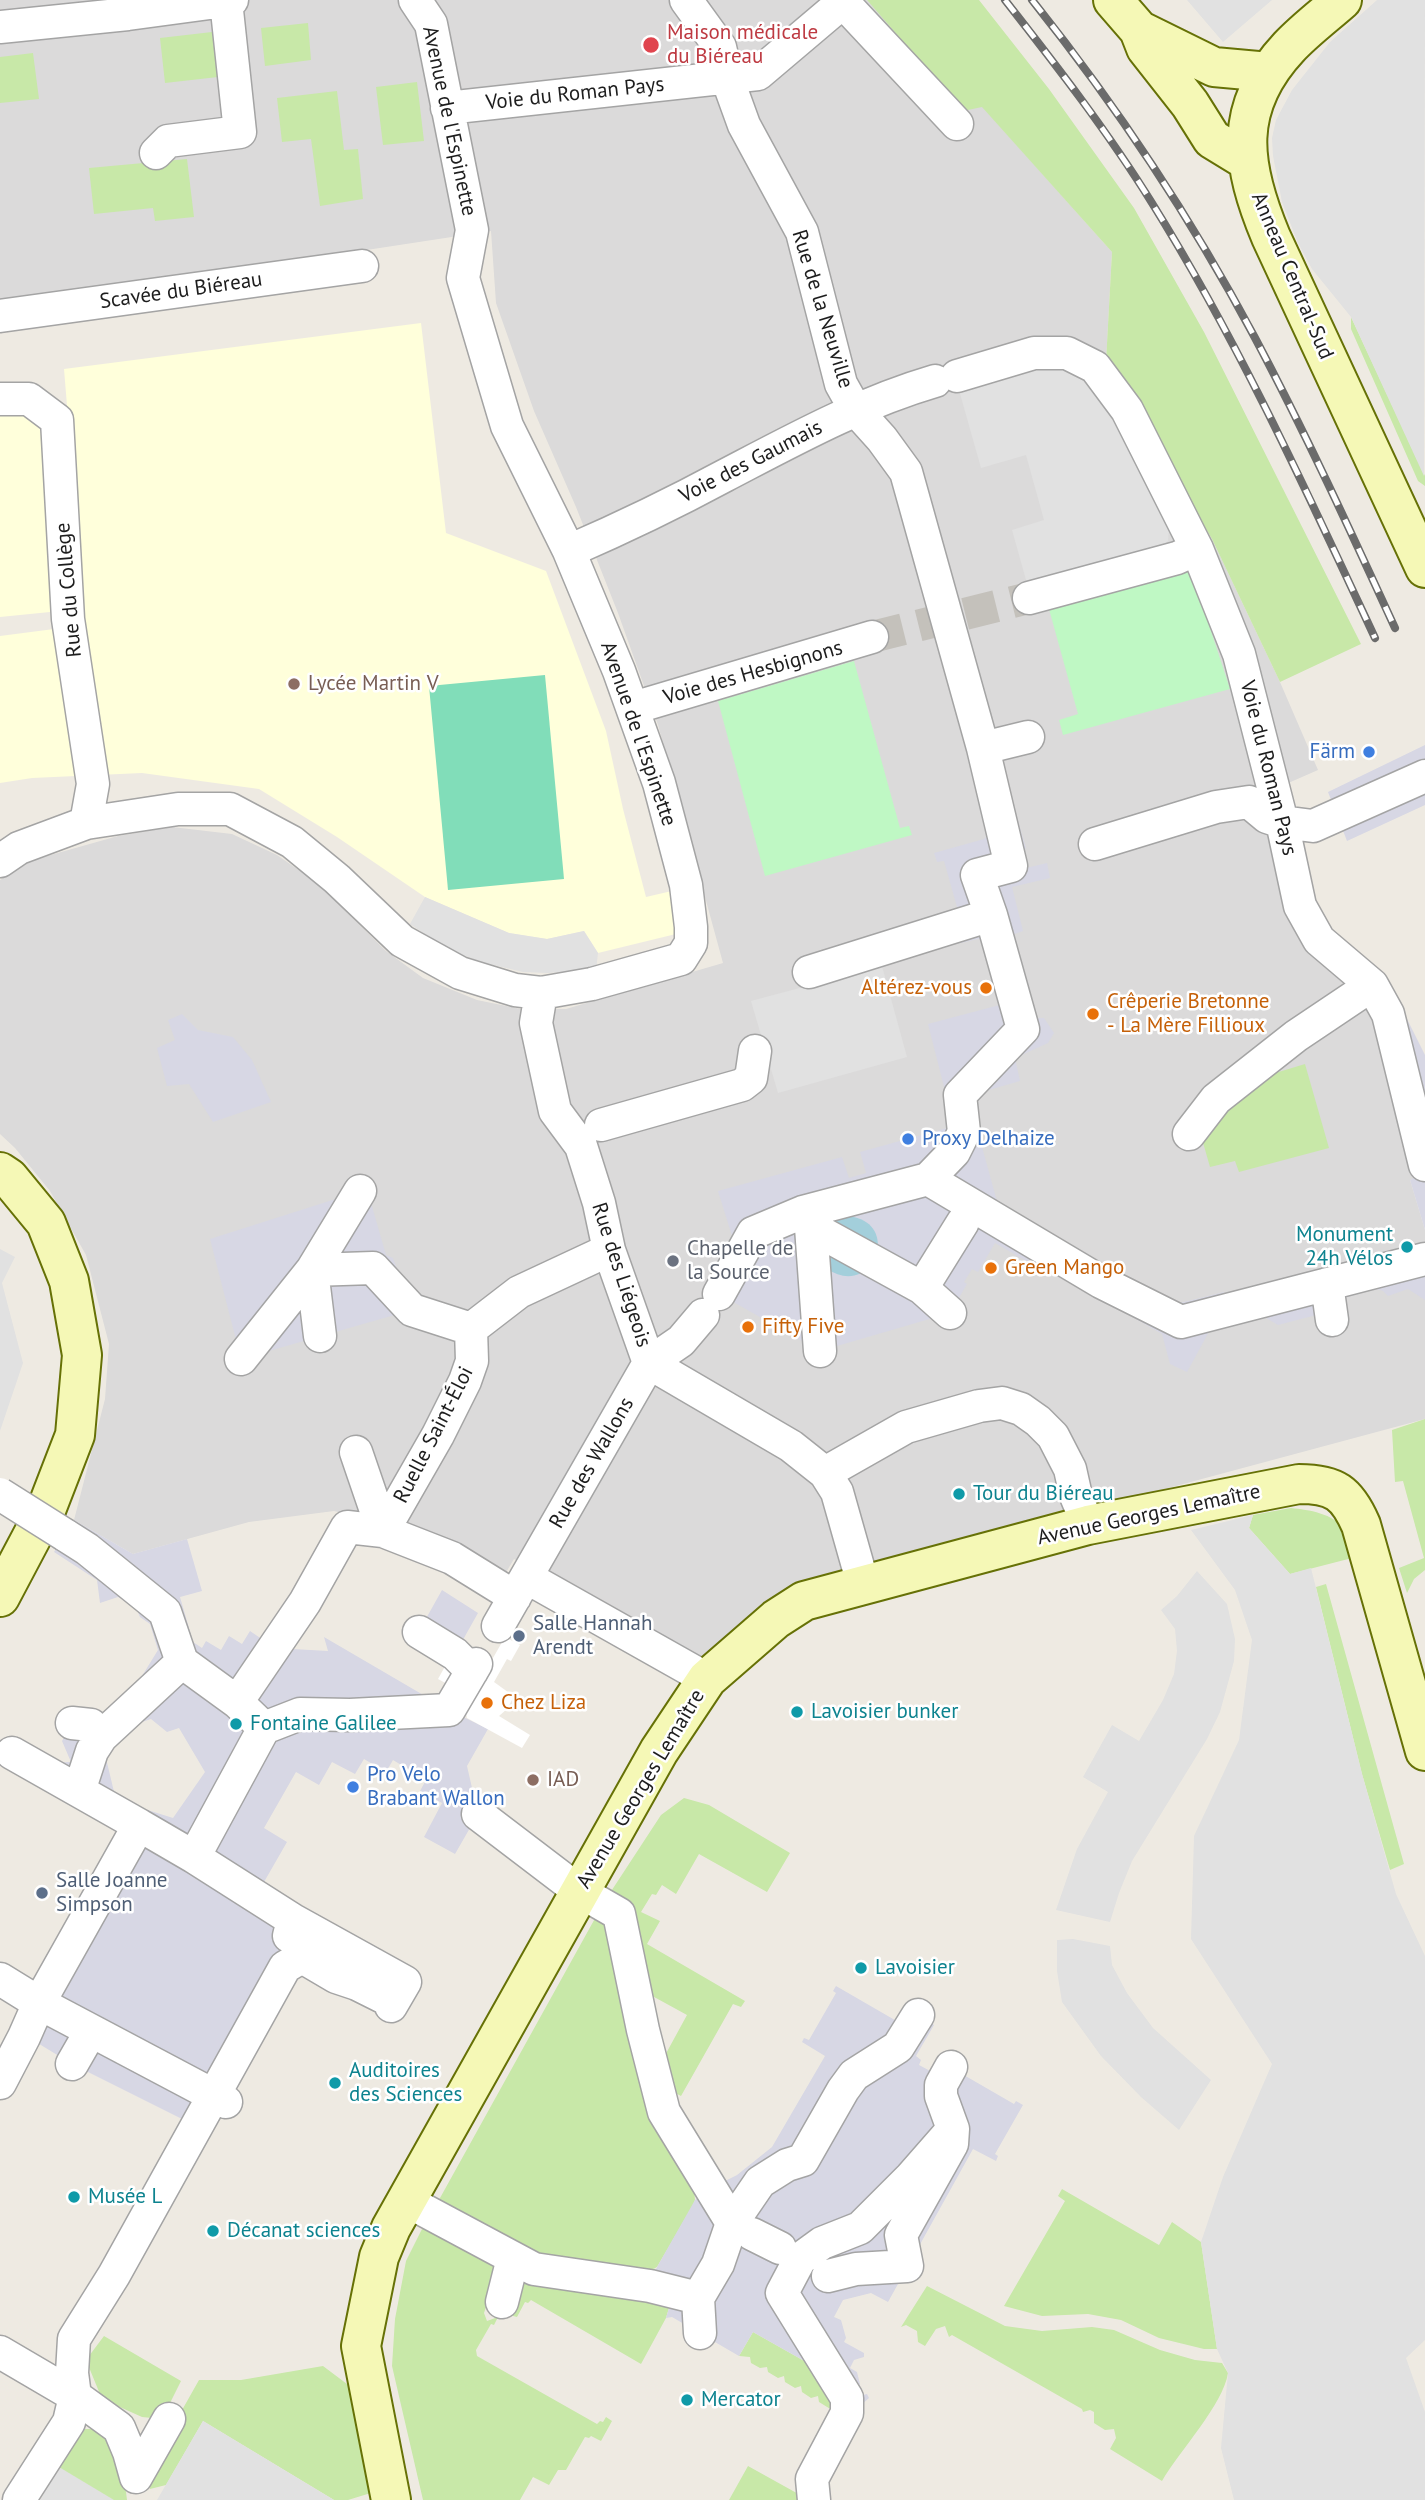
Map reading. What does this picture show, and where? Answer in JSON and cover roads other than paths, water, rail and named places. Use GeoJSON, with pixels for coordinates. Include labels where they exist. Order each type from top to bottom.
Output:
{"type":"FeatureCollection","features":[{"type":"Feature","properties":{"kind":"street"},"geometry":{"type":"LineString","coordinates":[[0,26],[128,14],[232,0]]}},
{"type":"Feature","properties":{"kind":"street","name":"Avenue de l'Espinette"},"geometry":{"type":"LineString","coordinates":[[0,861],[19,848],[86,822],[178,809],[230,809],[292,842],[337,879],[402,941],[460,973],[515,990],[541,993],[592,984],[681,960],[691,943],[686,885],[659,783],[633,708],[569,551],[507,426],[463,278],[472,230],[431,24],[415,0]]}},
{"type":"Feature","properties":{"kind":"street","name":"Rue de la Neuville"},"geometry":{"type":"LineString","coordinates":[[686,0],[720,47],[727,78],[753,144],[802,232],[841,384],[855,409],[905,472],[983,748],[1000,823],[1018,864],[978,875],[991,915]]}},
{"type":"Feature","properties":{"kind":"street"},"geometry":{"type":"LineString","coordinates":[[1113,0],[1139,30],[1146,48],[1190,104],[1212,139],[1248,162]]}},
{"type":"Feature","properties":{"kind":"street","name":"Anneau Central-Sud"},"geometry":{"type":"LineString","coordinates":[[1342,0],[1289,47],[1269,72],[1256,95],[1250,114],[1246,134],[1248,162],[1256,200],[1271,237],[1425,568]]}},
{"type":"Feature","properties":{"kind":"street"},"geometry":{"type":"LineString","coordinates":[[162,147],[240,132],[226,1]]}},
{"type":"Feature","properties":{"kind":"street","name":"Voie du Roman Pays"},"geometry":{"type":"LineString","coordinates":[[447,108],[758,75],[842,1],[957,124]]}},
{"type":"Feature","properties":{"kind":"street"},"geometry":{"type":"LineString","coordinates":[[1139,30],[1214,67],[1269,72]]}},
{"type":"Feature","properties":{"kind":"street","name":"Scavée du Biéreau"},"geometry":{"type":"LineString","coordinates":[[0,316],[362,266]]}},
{"type":"Feature","properties":{"kind":"street","name":"Voie des Gaumais"},"geometry":{"type":"LineString","coordinates":[[569,551],[684,497],[855,409],[899,392],[1034,353],[1068,353],[1095,367]]}},
{"type":"Feature","properties":{"kind":"street","name":"Voie du Roman Pays"},"geometry":{"type":"LineString","coordinates":[[1095,367],[1127,410],[1197,549],[1239,654],[1274,820],[1300,906],[1319,940],[1372,985],[1388,1014],[1425,1165]]}},
{"type":"Feature","properties":{"kind":"street","name":"Rue du Collège"},"geometry":{"type":"LineString","coordinates":[[0,399],[29,399],[57,420],[68,619],[93,784],[86,822]]}},
{"type":"Feature","properties":{"kind":"street"},"geometry":{"type":"LineString","coordinates":[[1028,598],[1177,558],[1197,549]]}},
{"type":"Feature","properties":{"kind":"street","name":"Voie des Hesbignons"},"geometry":{"type":"LineString","coordinates":[[633,708],[872,637]]}},
{"type":"Feature","properties":{"kind":"street"},"geometry":{"type":"LineString","coordinates":[[983,748],[1028,737]]}},
{"type":"Feature","properties":{"kind":"street"},"geometry":{"type":"LineString","coordinates":[[1095,844],[1227,805],[1249,802],[1274,820],[1313,826],[1425,776]]}},
{"type":"Feature","properties":{"kind":"street"},"geometry":{"type":"LineString","coordinates":[[809,972],[991,915],[1023,1030],[1004,1066],[960,1095],[964,1132],[954,1152],[928,1178],[964,1210]]}},
{"type":"Feature","properties":{"kind":"street"},"geometry":{"type":"LineString","coordinates":[[1189,1134],[1216,1099],[1296,1036],[1372,985]]}},
{"type":"Feature","properties":{"kind":"street","name":"Rue des Liégeois"},"geometry":{"type":"LineString","coordinates":[[541,993],[536,1023],[555,1111],[581,1146],[610,1250],[649,1363],[791,1446],[825,1473],[837,1492],[863,1584]]}},
{"type":"Feature","properties":{"kind":"street"},"geometry":{"type":"LineString","coordinates":[[601,1125],[742,1085],[751,1078],[755,1051]]}},
{"type":"Feature","properties":{"kind":"street"},"geometry":{"type":"LineString","coordinates":[[0,1172],[9,1178],[46,1223],[69,1281],[82,1355],[75,1435],[46,1510],[0,1597]]}},
{"type":"Feature","properties":{"kind":"street","name":"Rue des Wallons"},"geometry":{"type":"LineString","coordinates":[[498,1626],[649,1363],[681,1341],[711,1305],[753,1233],[807,1219],[861,1186],[928,1178]]}},
{"type":"Feature","properties":{"kind":"street"},"geometry":{"type":"LineString","coordinates":[[242,1359],[312,1270],[360,1191]]}},
{"type":"Feature","properties":{"kind":"street"},"geometry":{"type":"LineString","coordinates":[[922,1288],[964,1210],[996,1198]]}},
{"type":"Feature","properties":{"kind":"street"},"geometry":{"type":"LineString","coordinates":[[964,1210],[974,1208],[1101,1282],[1180,1313],[1327,1284],[1425,1259]]}},
{"type":"Feature","properties":{"kind":"street"},"geometry":{"type":"LineString","coordinates":[[807,1219],[922,1288],[950,1313]]}},
{"type":"Feature","properties":{"kind":"street"},"geometry":{"type":"LineString","coordinates":[[807,1219],[820,1351]]}},
{"type":"Feature","properties":{"kind":"street"},"geometry":{"type":"LineString","coordinates":[[312,1270],[373,1268],[412,1310],[471,1329],[519,1292],[610,1250]]}},
{"type":"Feature","properties":{"kind":"street"},"geometry":{"type":"LineString","coordinates":[[312,1270],[320,1336]]}},
{"type":"Feature","properties":{"kind":"street"},"geometry":{"type":"LineString","coordinates":[[1327,1284],[1332,1320]]}},
{"type":"Feature","properties":{"kind":"street","name":"Ruelle Saint-Éloi"},"geometry":{"type":"LineString","coordinates":[[383,1531],[438,1435],[465,1381],[472,1361],[471,1329]]}},
{"type":"Feature","properties":{"kind":"street"},"geometry":{"type":"LineString","coordinates":[[825,1473],[906,1427],[1002,1402],[1021,1409],[1053,1436],[1070,1469],[1076,1496],[1088,1525]]}},
{"type":"Feature","properties":{"kind":"street","name":"Ruelle Saint-Éloi"},"geometry":{"type":"LineString","coordinates":[[356,1452],[383,1531]]}},
{"type":"Feature","properties":{"kind":"street","name":"Avenue Georges Lemaître"},"geometry":{"type":"LineString","coordinates":[[391,2500],[361,2346],[379,2257],[405,2200],[659,1751],[707,1679],[776,1619],[804,1601],[1088,1525],[1299,1484],[1316,1484],[1335,1489],[1349,1501],[1366,1539],[1425,1751]]}},
{"type":"Feature","properties":{"kind":"street"},"geometry":{"type":"LineString","coordinates":[[0,1494],[84,1539],[164,1612],[182,1662],[237,1702],[264,1728]]}},
{"type":"Feature","properties":{"kind":"street"},"geometry":{"type":"LineString","coordinates":[[237,1702],[304,1602],[347,1527],[383,1531],[452,1558],[520,1587],[707,1679]]}},
{"type":"Feature","properties":{"kind":"street"},"geometry":{"type":"LineString","coordinates":[[194,1857],[264,1728],[300,1714],[350,1715],[449,1710],[474,1667],[419,1633]]}},
{"type":"Feature","properties":{"kind":"street"},"geometry":{"type":"LineString","coordinates":[[79,1791],[83,1740],[182,1662]]}},
{"type":"Feature","properties":{"kind":"street"},"geometry":{"type":"LineString","coordinates":[[12,1753],[194,1857],[291,1928],[405,1982],[392,2004],[357,1983],[334,1980],[302,1957],[285,1967],[219,2098],[74,2339],[72,2373],[75,2396],[69,2422],[19,2500]]}},
{"type":"Feature","properties":{"kind":"street"},"geometry":{"type":"LineString","coordinates":[[478,1814],[579,1891],[619,1914],[664,2112],[701,2198],[742,2228],[818,2267],[907,2266],[901,2235],[952,2144],[953,2129],[941,2085],[951,2067]]}},
{"type":"Feature","properties":{"kind":"street"},"geometry":{"type":"LineString","coordinates":[[0,2083],[39,2003],[139,1825]]}},
{"type":"Feature","properties":{"kind":"street"},"geometry":{"type":"LineString","coordinates":[[0,1979],[39,2003],[219,2098]]}},
{"type":"Feature","properties":{"kind":"street"},"geometry":{"type":"LineString","coordinates":[[700,2333],[698,2298],[742,2228],[760,2182],[787,2165],[803,2160],[854,2075],[898,2047],[918,2015]]}},
{"type":"Feature","properties":{"kind":"street"},"geometry":{"type":"LineString","coordinates":[[72,2064],[91,2031]]}},
{"type":"Feature","properties":{"kind":"street"},"geometry":{"type":"LineString","coordinates":[[814,2500],[812,2479],[847,2413],[847,2398],[782,2293],[818,2267],[822,2243],[860,2228],[911,2177],[953,2129]]}},
{"type":"Feature","properties":{"kind":"street"},"geometry":{"type":"LineString","coordinates":[[405,2200],[534,2269],[650,2286],[698,2298]]}},
{"type":"Feature","properties":{"kind":"street"},"geometry":{"type":"LineString","coordinates":[[502,2302],[513,2258]]}},
{"type":"Feature","properties":{"kind":"street"},"geometry":{"type":"LineString","coordinates":[[0,2352],[75,2396],[119,2428],[136,2477],[169,2418]]}},
{"type":"Feature","properties":{"kind":"water"},"geometry":{"type":"Polygon","coordinates":[[[845,1216],[863,1220],[874,1230],[878,1243],[876,1256],[868,1267],[857,1275],[843,1276],[826,1268],[827,1224],[845,1216]]]}},
{"type":"Feature","properties":{"kind":"tunnel"},"geometry":{"type":"LineString","coordinates":[[872,637],[1029,598]]}},
{"type":"Feature","properties":{"kind":"railway"},"geometry":{"type":"LineString","coordinates":[[1005,0],[1118,150],[1183,255],[1270,417],[1375,638]]}},
{"type":"Feature","properties":{"kind":"railway"},"geometry":{"type":"LineString","coordinates":[[1032,0],[1123,121],[1205,248],[1273,372],[1395,628]]}},
{"type":"Feature","properties":{"kind":"place","name":"Maison médicale du Biéreau"},"geometry":{"type":"Point","coordinates":[651,45]}},
{"type":"Feature","properties":{"kind":"place","name":"Lycée Martin V"},"geometry":{"type":"Point","coordinates":[294,684]}},
{"type":"Feature","properties":{"kind":"place","name":"Färm"},"geometry":{"type":"Point","coordinates":[1369,752]}},
{"type":"Feature","properties":{"kind":"place","name":"Altérez-vous"},"geometry":{"type":"Point","coordinates":[986,988]}},
{"type":"Feature","properties":{"kind":"place","name":"Crêperie Bretonne - La Mère Fillioux"},"geometry":{"type":"Point","coordinates":[1093,1014]}},
{"type":"Feature","properties":{"kind":"place","name":"Proxy Delhaize"},"geometry":{"type":"Point","coordinates":[908,1139]}},
{"type":"Feature","properties":{"kind":"place","name":"Monument 24h Vélos"},"geometry":{"type":"Point","coordinates":[1407,1247]}},
{"type":"Feature","properties":{"kind":"place","name":"Chapelle de la Source"},"geometry":{"type":"Point","coordinates":[673,1261]}},
{"type":"Feature","properties":{"kind":"place","name":"Green Mango"},"geometry":{"type":"Point","coordinates":[991,1268]}},
{"type":"Feature","properties":{"kind":"place","name":"Fifty Five"},"geometry":{"type":"Point","coordinates":[748,1327]}},
{"type":"Feature","properties":{"kind":"place","name":"Tour du Biéreau"},"geometry":{"type":"Point","coordinates":[959,1494]}},
{"type":"Feature","properties":{"kind":"place","name":"Salle Hannah Arendt"},"geometry":{"type":"Point","coordinates":[519,1636]}},
{"type":"Feature","properties":{"kind":"place","name":"Chez Liza"},"geometry":{"type":"Point","coordinates":[487,1703]}},
{"type":"Feature","properties":{"kind":"place","name":"Lavoisier bunker"},"geometry":{"type":"Point","coordinates":[797,1712]}},
{"type":"Feature","properties":{"kind":"place","name":"Fontaine Galilee"},"geometry":{"type":"Point","coordinates":[236,1724]}},
{"type":"Feature","properties":{"kind":"place","name":"IAD"},"geometry":{"type":"Point","coordinates":[533,1780]}},
{"type":"Feature","properties":{"kind":"place","name":"Pro Velo Brabant Wallon"},"geometry":{"type":"Point","coordinates":[353,1787]}},
{"type":"Feature","properties":{"kind":"place","name":"Salle Joanne Simpson"},"geometry":{"type":"Point","coordinates":[42,1893]}},
{"type":"Feature","properties":{"kind":"place","name":"Lavoisier"},"geometry":{"type":"Point","coordinates":[861,1968]}},
{"type":"Feature","properties":{"kind":"place","name":"Auditoires des Sciences"},"geometry":{"type":"Point","coordinates":[335,2083]}},
{"type":"Feature","properties":{"kind":"place","name":"Musée L"},"geometry":{"type":"Point","coordinates":[74,2197]}},
{"type":"Feature","properties":{"kind":"place","name":"Décanat sciences"},"geometry":{"type":"Point","coordinates":[213,2231]}},
{"type":"Feature","properties":{"kind":"place","name":"Mercator"},"geometry":{"type":"Point","coordinates":[687,2400]}}]}
